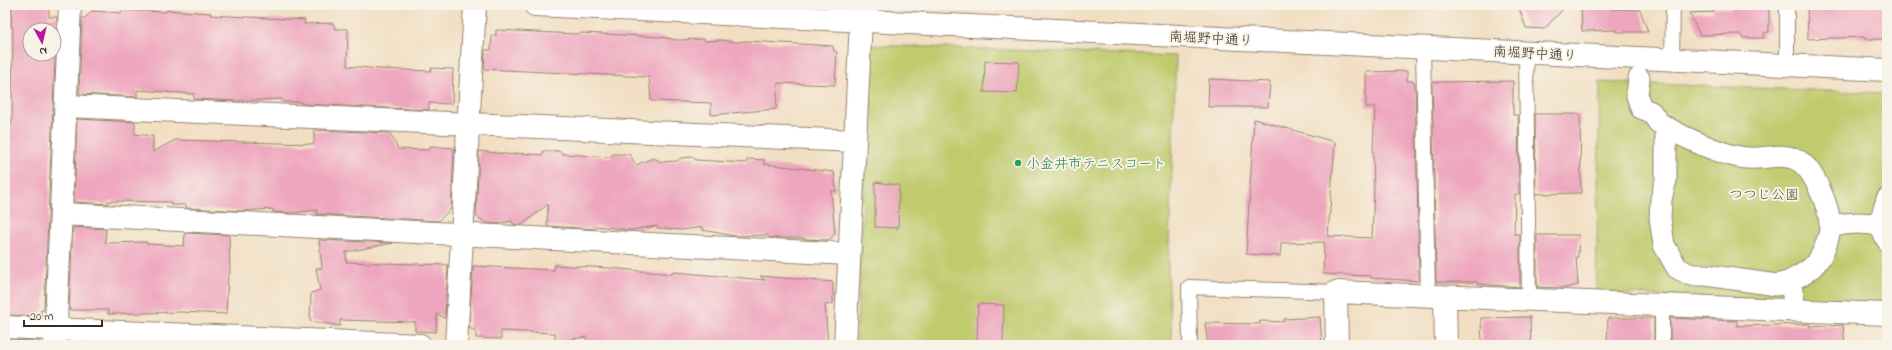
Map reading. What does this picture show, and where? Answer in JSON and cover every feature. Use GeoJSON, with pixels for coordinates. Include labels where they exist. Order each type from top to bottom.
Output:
{"type":"FeatureCollection","features":[{"type":"Feature","properties":{"kind":"street"},"geometry":{"type":"LineString","coordinates":[[55,337],[62,214],[70,5]]}},
{"type":"Feature","properties":{"kind":"street"},"geometry":{"type":"LineString","coordinates":[[456,345],[475,5]]}},
{"type":"Feature","properties":{"kind":"street","name":"南堀野中通り"},"geometry":{"type":"LineString","coordinates":[[535,5],[665,8],[861,20],[1887,70]]}},
{"type":"Feature","properties":{"kind":"street"},"geometry":{"type":"LineString","coordinates":[[845,345],[861,20]]}},
{"type":"Feature","properties":{"kind":"street"},"geometry":{"type":"LineString","coordinates":[[1639,78],[1637,96],[1641,108],[1651,112],[1659,123],[1666,127],[1726,153],[1748,158],[1781,156],[1799,160],[1819,184],[1829,217],[1830,228],[1817,262],[1806,272],[1790,281],[1777,285],[1705,275],[1691,275],[1677,268],[1664,245],[1660,218],[1661,199],[1666,180],[1666,127]]}},
{"type":"Feature","properties":{"kind":"street"},"geometry":{"type":"LineString","coordinates":[[66,106],[855,141]]}},
{"type":"Feature","properties":{"kind":"street"},"geometry":{"type":"LineString","coordinates":[[1830,228],[1838,224],[1850,223],[1884,232],[1882,212],[1887,199]]}},
{"type":"Feature","properties":{"kind":"street"},"geometry":{"type":"LineString","coordinates":[[62,214],[849,254]]}},
{"type":"Feature","properties":{"kind":"street"},"geometry":{"type":"LineString","coordinates":[[1790,281],[1796,311]]}},
{"type":"Feature","properties":{"kind":"street"},"geometry":{"type":"LineString","coordinates":[[1337,345],[1336,292],[1887,314]]}},
{"type":"Feature","properties":{"kind":"street"},"geometry":{"type":"LineString","coordinates":[[1436,296],[1446,345]]}},
{"type":"Feature","properties":{"kind":"street"},"geometry":{"type":"LineString","coordinates":[[5,327],[55,337],[420,345]]}},
{"type":"Feature","properties":{"kind":"lane"},"geometry":{"type":"LineString","coordinates":[[1672,60],[1673,5]]}},
{"type":"Feature","properties":{"kind":"lane"},"geometry":{"type":"LineString","coordinates":[[1787,5],[1787,66]]}},
{"type":"Feature","properties":{"kind":"lane"},"geometry":{"type":"LineString","coordinates":[[1423,48],[1436,296]]}},
{"type":"Feature","properties":{"kind":"lane"},"geometry":{"type":"LineString","coordinates":[[1526,52],[1529,300]]}},
{"type":"Feature","properties":{"kind":"lane"},"geometry":{"type":"LineString","coordinates":[[1190,345],[1189,287],[1336,292]]}},
{"type":"Feature","properties":{"kind":"lane"},"geometry":{"type":"LineString","coordinates":[[1662,305],[1662,345]]}},
{"type":"Feature","properties":{"kind":"green space","name":"小金井市テニスコート"},"geometry":{"type":"Polygon","coordinates":[[[871,45],[1176,56],[1168,270],[1172,345],[856,345],[871,45]]]}},
{"type":"Feature","properties":{"kind":"green space","name":"つつじ公園"},"geometry":{"type":"Polygon","coordinates":[[[1600,82],[1887,93],[1887,304],[1596,293],[1600,82]]]}},
{"type":"Feature","properties":{"kind":"building"},"geometry":{"type":"Polygon","coordinates":[[[12,5],[49,5],[49,17],[57,17],[57,22],[22,22],[22,62],[55,62],[44,310],[41,310],[41,316],[5,315],[5,123],[12,123],[13,27],[11,27],[12,5]]]}},
{"type":"Feature","properties":{"kind":"building"},"geometry":{"type":"Polygon","coordinates":[[[1518,5],[1567,5],[1544,29],[1526,28],[1518,5]]]}},
{"type":"Feature","properties":{"kind":"building"},"geometry":{"type":"Polygon","coordinates":[[[1581,5],[1610,5],[1610,9],[1640,10],[1648,32],[1616,32],[1616,30],[1582,31],[1581,5]]]}},
{"type":"Feature","properties":{"kind":"building"},"geometry":{"type":"Polygon","coordinates":[[[1807,5],[1887,5],[1887,39],[1864,39],[1864,37],[1808,39],[1807,5]]]}},
{"type":"Feature","properties":{"kind":"building"},"geometry":{"type":"Polygon","coordinates":[[[1731,6],[1769,7],[1769,32],[1764,33],[1764,38],[1743,38],[1740,34],[1700,35],[1689,13],[1713,12],[1712,7],[1731,9],[1731,6]]]}},
{"type":"Feature","properties":{"kind":"building"},"geometry":{"type":"Polygon","coordinates":[[[122,10],[166,12],[167,10],[211,13],[210,15],[305,20],[304,24],[333,23],[335,29],[348,29],[347,66],[431,71],[431,68],[453,69],[452,104],[429,103],[429,110],[302,104],[302,102],[284,102],[281,99],[237,101],[194,99],[194,94],[137,90],[137,97],[79,94],[82,18],[85,18],[92,11],[122,13],[122,10]]]}},
{"type":"Feature","properties":{"kind":"building"},"geometry":{"type":"Polygon","coordinates":[[[496,30],[661,37],[677,40],[704,39],[705,41],[748,41],[833,46],[834,51],[837,52],[835,85],[778,83],[776,109],[711,115],[711,103],[651,101],[649,77],[484,69],[485,50],[491,50],[492,36],[496,35],[496,30]]]}},
{"type":"Feature","properties":{"kind":"building"},"geometry":{"type":"Polygon","coordinates":[[[985,61],[1019,62],[1017,93],[984,92],[985,61]]]}},
{"type":"Feature","properties":{"kind":"building"},"geometry":{"type":"Polygon","coordinates":[[[1407,71],[1407,81],[1413,81],[1413,83],[1415,83],[1419,281],[1371,278],[1371,276],[1323,274],[1324,242],[1281,243],[1280,256],[1246,254],[1254,119],[1335,142],[1328,236],[1372,238],[1375,107],[1366,107],[1366,72],[1407,71]]]}},
{"type":"Feature","properties":{"kind":"building"},"geometry":{"type":"Polygon","coordinates":[[[1209,79],[1270,82],[1268,107],[1208,107],[1209,79]]]}},
{"type":"Feature","properties":{"kind":"building"},"geometry":{"type":"Polygon","coordinates":[[[1513,81],[1513,115],[1518,115],[1519,194],[1515,194],[1514,234],[1520,234],[1520,287],[1477,284],[1477,282],[1436,282],[1432,82],[1513,81]]]}},
{"type":"Feature","properties":{"kind":"building"},"geometry":{"type":"Polygon","coordinates":[[[1535,114],[1580,114],[1581,193],[1536,194],[1535,114]]]}},
{"type":"Feature","properties":{"kind":"building"},"geometry":{"type":"Polygon","coordinates":[[[77,119],[135,122],[135,134],[153,136],[153,152],[175,140],[314,144],[314,130],[390,133],[398,149],[430,150],[430,146],[454,148],[451,209],[438,221],[317,214],[317,210],[292,213],[273,212],[273,209],[243,211],[186,208],[186,205],[171,205],[171,202],[108,201],[108,204],[74,202],[77,119]]]}},
{"type":"Feature","properties":{"kind":"building"},"geometry":{"type":"Polygon","coordinates":[[[479,151],[514,155],[514,153],[543,155],[543,151],[559,151],[563,154],[611,157],[613,154],[629,154],[636,165],[653,158],[662,162],[677,161],[681,158],[693,157],[696,160],[746,163],[748,159],[764,160],[764,164],[834,172],[836,191],[831,191],[835,234],[829,240],[771,238],[767,235],[735,236],[702,230],[703,227],[682,230],[657,228],[657,226],[630,230],[596,226],[594,229],[547,226],[548,204],[522,225],[513,224],[512,221],[497,224],[486,223],[476,216],[479,151]]]}},
{"type":"Feature","properties":{"kind":"building"},"geometry":{"type":"Polygon","coordinates":[[[875,182],[899,185],[898,228],[875,227],[875,182]]]}},
{"type":"Feature","properties":{"kind":"building"},"geometry":{"type":"Polygon","coordinates":[[[73,227],[106,229],[105,243],[147,242],[147,244],[184,246],[185,233],[229,235],[230,274],[228,274],[226,314],[181,312],[108,314],[108,310],[69,310],[73,227]]]}},
{"type":"Feature","properties":{"kind":"building"},"geometry":{"type":"Polygon","coordinates":[[[1537,235],[1579,235],[1578,257],[1576,257],[1578,285],[1565,288],[1537,287],[1537,235]]]}},
{"type":"Feature","properties":{"kind":"building"},"geometry":{"type":"Polygon","coordinates":[[[319,240],[393,243],[346,252],[346,262],[448,265],[445,318],[437,314],[436,332],[415,331],[415,322],[340,320],[340,326],[310,321],[311,293],[320,290],[316,268],[322,268],[319,240]]]}},
{"type":"Feature","properties":{"kind":"building"},"geometry":{"type":"Polygon","coordinates":[[[554,265],[610,268],[672,274],[674,272],[765,280],[760,276],[833,282],[833,304],[825,305],[828,345],[658,345],[656,343],[631,345],[586,343],[587,337],[555,341],[555,333],[501,331],[501,339],[476,338],[476,331],[469,328],[473,266],[554,270],[554,265]]]}},
{"type":"Feature","properties":{"kind":"building"},"geometry":{"type":"Polygon","coordinates":[[[978,304],[1004,305],[1003,345],[977,345],[978,304]]]}},
{"type":"Feature","properties":{"kind":"building"},"geometry":{"type":"Polygon","coordinates":[[[1320,317],[1322,345],[1213,345],[1207,340],[1205,323],[1260,324],[1260,321],[1284,322],[1284,319],[1320,317]]]}},
{"type":"Feature","properties":{"kind":"building"},"geometry":{"type":"Polygon","coordinates":[[[1530,317],[1531,345],[1482,345],[1481,318],[1530,317]]]}},
{"type":"Feature","properties":{"kind":"building"},"geometry":{"type":"Polygon","coordinates":[[[1608,318],[1654,318],[1654,344],[1607,345],[1608,318]]]}},
{"type":"Feature","properties":{"kind":"building"},"geometry":{"type":"Polygon","coordinates":[[[1670,318],[1737,321],[1737,326],[1810,324],[1810,327],[1843,325],[1845,345],[1691,345],[1689,341],[1670,343],[1670,318]]]}},
{"type":"Feature","properties":{"kind":"building"},"geometry":{"type":"Polygon","coordinates":[[[5,340],[40,341],[40,345],[5,345],[5,340]]]}},
{"type":"Feature","properties":{"kind":"place","name":"小金井市テニスコート"},"geometry":{"type":"Point","coordinates":[1018,163]}}]}
